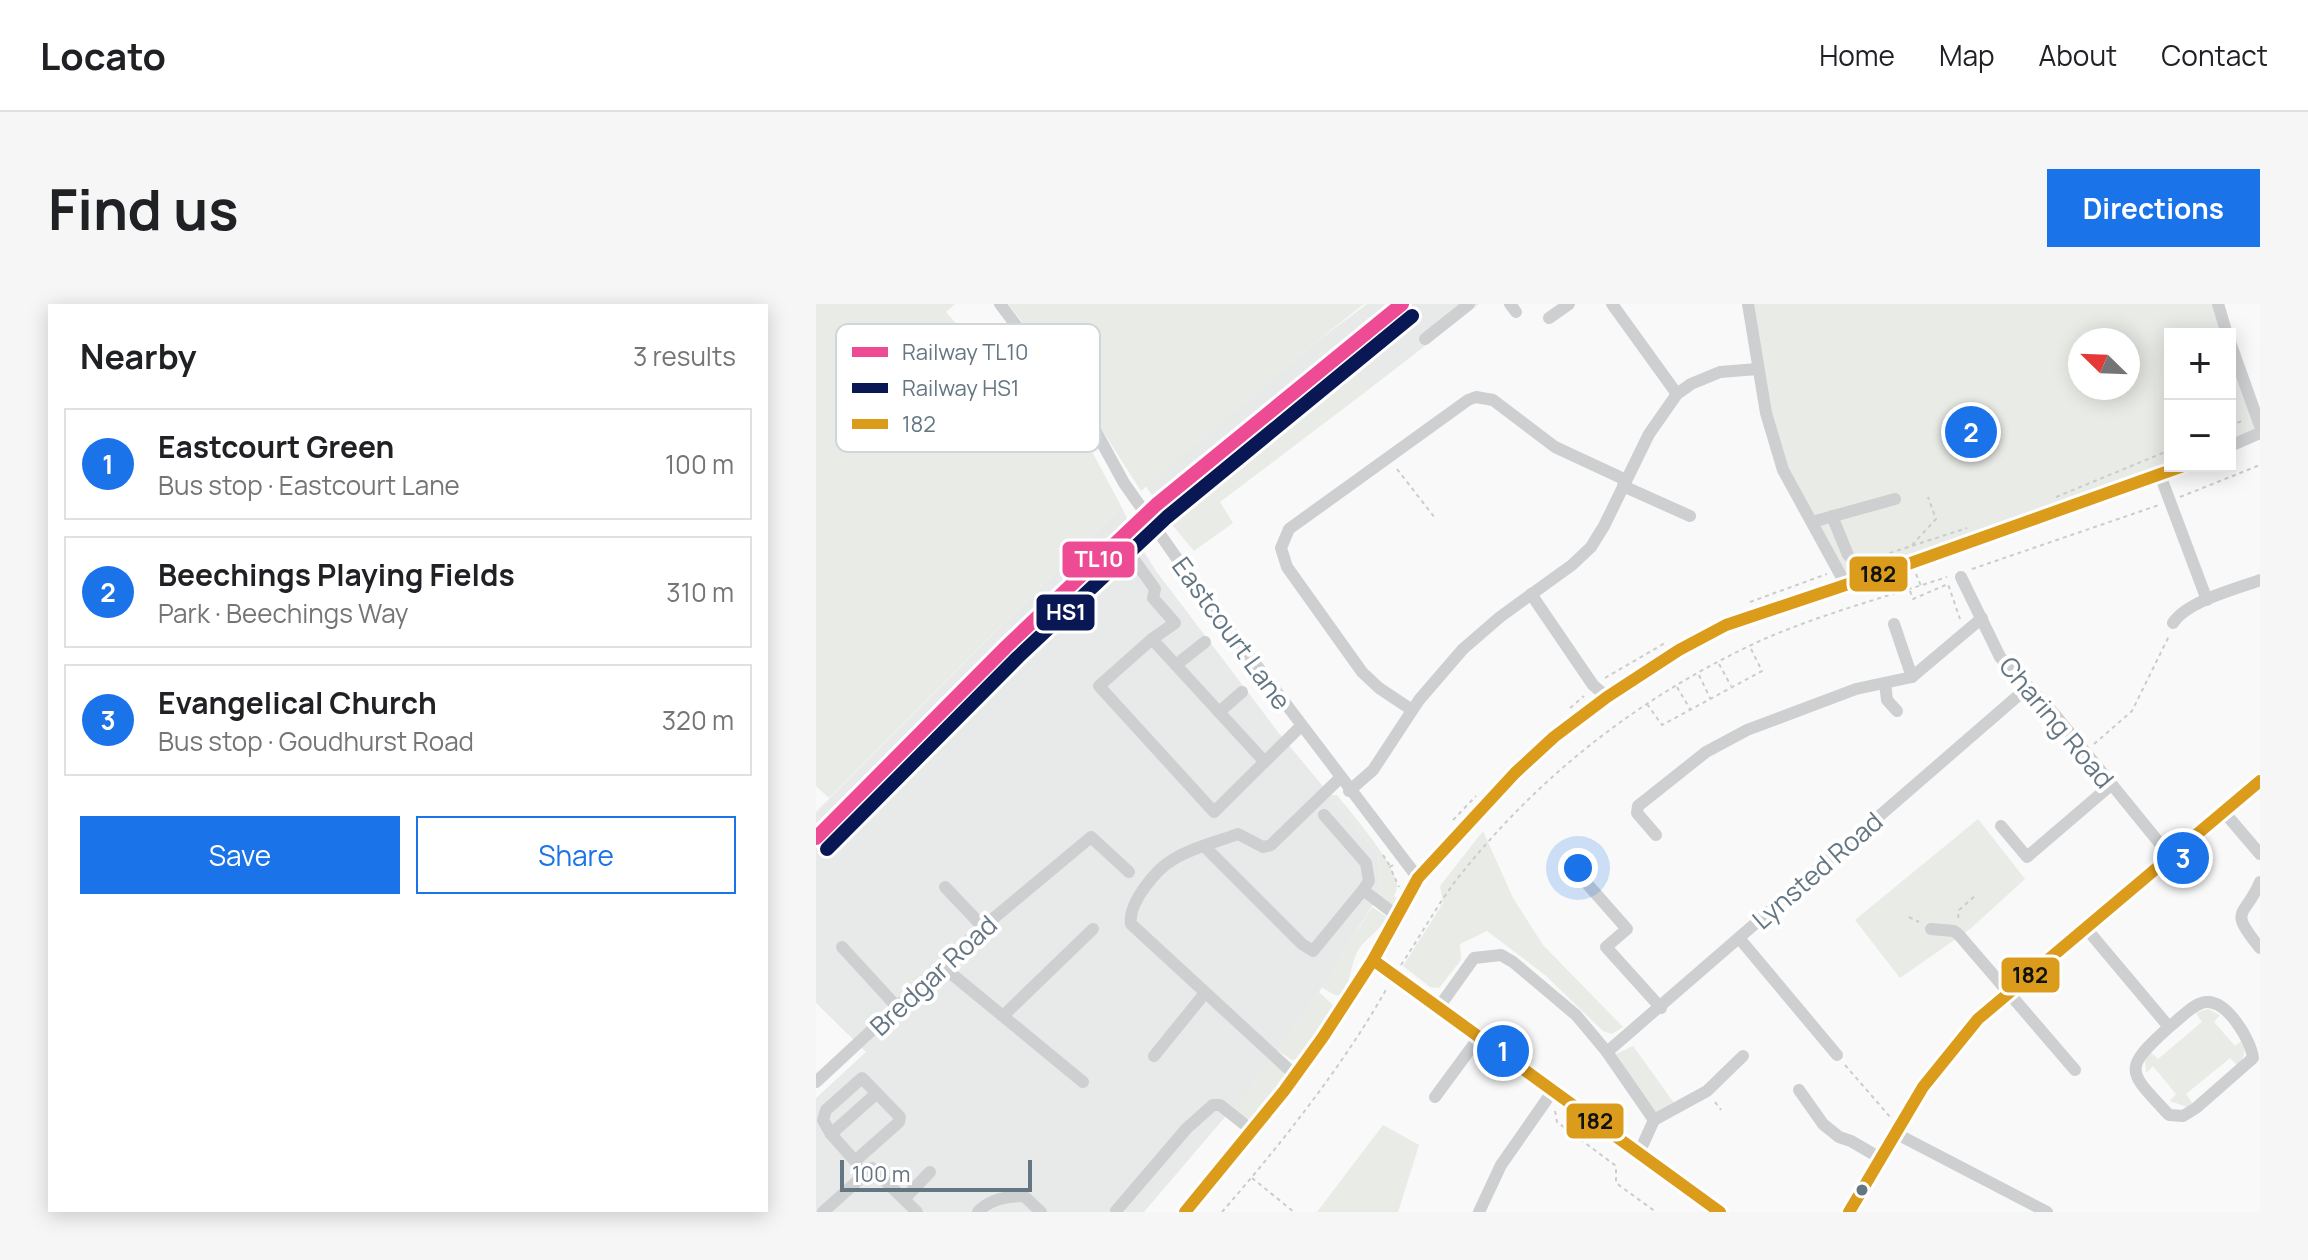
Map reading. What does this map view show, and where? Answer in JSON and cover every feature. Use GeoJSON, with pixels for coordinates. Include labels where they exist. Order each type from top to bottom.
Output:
{"type":"FeatureCollection","features":[{"type":"Feature","properties":{"kind":"street","name":"Eastcourt Lane"},"geometry":{"type":"LineString","coordinates":[[1000,304],[1015,324]]}},
{"type":"Feature","properties":{"kind":"street"},"geometry":{"type":"LineString","coordinates":[[1425,339],[1469,304]]}},
{"type":"Feature","properties":{"kind":"street"},"geometry":{"type":"LineString","coordinates":[[1549,318],[1569,304]]}},
{"type":"Feature","properties":{"kind":"street"},"geometry":{"type":"LineString","coordinates":[[1612,304],[1677,394]]}},
{"type":"Feature","properties":{"kind":"street"},"geometry":{"type":"LineString","coordinates":[[1748,304],[1766,413],[1783,470],[1846,585]]}},
{"type":"Feature","properties":{"kind":"street"},"geometry":{"type":"LineString","coordinates":[[2218,304],[2225,328]]}},
{"type":"Feature","properties":{"kind":"street"},"geometry":{"type":"LineString","coordinates":[[2236,359],[2258,421]]}},
{"type":"Feature","properties":{"kind":"street"},"geometry":{"type":"LineString","coordinates":[[1349,791],[1374,768],[1412,710],[1463,649],[1591,547],[1602,531],[1649,434],[1677,394],[1691,384],[1720,372],[1758,369]]}},
{"type":"Feature","properties":{"kind":"street"},"geometry":{"type":"LineString","coordinates":[[1412,710],[1379,688],[1362,672],[1287,567],[1281,551],[1283,540],[1291,528],[1468,400],[1485,398],[1497,402],[1555,447],[1690,516]]}},
{"type":"Feature","properties":{"kind":"street"},"geometry":{"type":"LineString","coordinates":[[2236,443],[2260,433]]}},
{"type":"Feature","properties":{"kind":"street","name":"Eastcourt Lane"},"geometry":{"type":"LineString","coordinates":[[1100,441],[1124,483],[1189,576],[1300,727],[1418,878]]}},
{"type":"Feature","properties":{"kind":"street"},"geometry":{"type":"LineString","coordinates":[[1185,1212],[1296,1076],[1373,960],[1418,878],[1515,773],[1554,737],[1607,697],[1679,650],[1726,625],[2168,472]]}},
{"type":"Feature","properties":{"kind":"street"},"geometry":{"type":"LineString","coordinates":[[2160,475],[2207,600]]}},
{"type":"Feature","properties":{"kind":"street"},"geometry":{"type":"LineString","coordinates":[[1812,522],[1895,499]]}},
{"type":"Feature","properties":{"kind":"street"},"geometry":{"type":"LineString","coordinates":[[1832,516],[1848,555]]}},
{"type":"Feature","properties":{"kind":"street"},"geometry":{"type":"LineString","coordinates":[[1135,561],[1155,589],[1153,598],[1175,623],[1099,686],[1214,812],[1300,727]]}},
{"type":"Feature","properties":{"kind":"street","name":"Charing Road"},"geometry":{"type":"LineString","coordinates":[[1960,575],[2000,657],[2056,716],[2170,856]]}},
{"type":"Feature","properties":{"kind":"street"},"geometry":{"type":"LineString","coordinates":[[2173,623],[2178,615],[2207,600],[2260,580]]}},
{"type":"Feature","properties":{"kind":"street"},"geometry":{"type":"LineString","coordinates":[[1531,594],[1593,685],[1607,697]]}},
{"type":"Feature","properties":{"kind":"street"},"geometry":{"type":"LineString","coordinates":[[1656,835],[1637,813],[1638,806],[1706,752],[1747,730],[1810,705],[1856,689],[1912,677],[1982,618]]}},
{"type":"Feature","properties":{"kind":"street"},"geometry":{"type":"LineString","coordinates":[[1894,624],[1912,677]]}},
{"type":"Feature","properties":{"kind":"street"},"geometry":{"type":"LineString","coordinates":[[1152,639],[1264,761]]}},
{"type":"Feature","properties":{"kind":"street"},"geometry":{"type":"LineString","coordinates":[[1176,665],[1205,642]]}},
{"type":"Feature","properties":{"kind":"street"},"geometry":{"type":"LineString","coordinates":[[1885,683],[1887,700],[1897,711]]}},
{"type":"Feature","properties":{"kind":"street","name":"Lynsted Road"},"geometry":{"type":"LineString","coordinates":[[1607,1052],[2027,688]]}},
{"type":"Feature","properties":{"kind":"street"},"geometry":{"type":"LineString","coordinates":[[1219,712],[1242,692]]}},
{"type":"Feature","properties":{"kind":"street"},"geometry":{"type":"LineString","coordinates":[[1296,1076],[1131,924],[1130,914],[1139,894],[1171,860],[1238,834],[1263,847],[1271,845],[1340,778]]}},
{"type":"Feature","properties":{"kind":"street"},"geometry":{"type":"LineString","coordinates":[[1849,1212],[1952,1045],[2085,927],[2260,781]]}},
{"type":"Feature","properties":{"kind":"street"},"geometry":{"type":"LineString","coordinates":[[2001,826],[2027,857],[2111,785]]}},
{"type":"Feature","properties":{"kind":"street"},"geometry":{"type":"LineString","coordinates":[[2224,812],[2260,854]]}},
{"type":"Feature","properties":{"kind":"street"},"geometry":{"type":"LineString","coordinates":[[1204,846],[1302,944],[1313,951],[1369,881],[1366,863],[1324,815]]}},
{"type":"Feature","properties":{"kind":"street","name":"Bredgar Road"},"geometry":{"type":"LineString","coordinates":[[816,1082],[983,927],[1091,837],[1129,872]]}},
{"type":"Feature","properties":{"kind":"street"},"geometry":{"type":"LineString","coordinates":[[1567,861],[1627,929],[1606,947],[1661,1008]]}},
{"type":"Feature","properties":{"kind":"street"},"geometry":{"type":"LineString","coordinates":[[2260,882],[2242,908],[2242,921],[2260,948]]}},
{"type":"Feature","properties":{"kind":"street"},"geometry":{"type":"LineString","coordinates":[[945,887],[983,927]]}},
{"type":"Feature","properties":{"kind":"street"},"geometry":{"type":"LineString","coordinates":[[1363,890],[1396,915]]}},
{"type":"Feature","properties":{"kind":"street"},"geometry":{"type":"LineString","coordinates":[[2085,927],[2169,1027]]}},
{"type":"Feature","properties":{"kind":"street"},"geometry":{"type":"LineString","coordinates":[[1003,1016],[1093,929]]}},
{"type":"Feature","properties":{"kind":"street"},"geometry":{"type":"LineString","coordinates":[[1931,929],[1954,931],[2075,1070]]}},
{"type":"Feature","properties":{"kind":"street"},"geometry":{"type":"LineString","coordinates":[[1739,938],[1837,1055]]}},
{"type":"Feature","properties":{"kind":"street"},"geometry":{"type":"LineString","coordinates":[[842,947],[897,1007]]}},
{"type":"Feature","properties":{"kind":"street"},"geometry":{"type":"LineString","coordinates":[[1439,1007],[1474,958],[1503,955],[1536,978],[1576,1015],[1607,1052],[1654,1120]]}},
{"type":"Feature","properties":{"kind":"street"},"geometry":{"type":"LineString","coordinates":[[1373,960],[1718,1211]]}},
{"type":"Feature","properties":{"kind":"street"},"geometry":{"type":"LineString","coordinates":[[942,966],[1083,1082]]}},
{"type":"Feature","properties":{"kind":"street"},"geometry":{"type":"LineString","coordinates":[[1154,1056],[1205,993]]}},
{"type":"Feature","properties":{"kind":"street"},"geometry":{"type":"LineString","coordinates":[[2209,1001],[2221,1006],[2246,1036],[2253,1058],[2183,1116],[2169,1115],[2137,1079],[2135,1069],[2137,1059],[2169,1027],[2199,1004],[2209,1001]]}},
{"type":"Feature","properties":{"kind":"street"},"geometry":{"type":"LineString","coordinates":[[1435,1097],[1480,1036]]}},
{"type":"Feature","properties":{"kind":"street"},"geometry":{"type":"LineString","coordinates":[[1639,1153],[1654,1120],[1714,1093],[1743,1056]]}},
{"type":"Feature","properties":{"kind":"street"},"geometry":{"type":"LineString","coordinates":[[855,1161],[899,1122],[900,1117],[862,1078],[826,1110],[823,1120],[864,1175]]}},
{"type":"Feature","properties":{"kind":"street"},"geometry":{"type":"LineString","coordinates":[[1799,1090],[1823,1124],[1839,1137],[1880,1158]]}},
{"type":"Feature","properties":{"kind":"street"},"geometry":{"type":"LineString","coordinates":[[1479,1212],[1501,1165],[1552,1092]]}},
{"type":"Feature","properties":{"kind":"street"},"geometry":{"type":"LineString","coordinates":[[831,1134],[877,1093]]}},
{"type":"Feature","properties":{"kind":"street"},"geometry":{"type":"LineString","coordinates":[[1116,1211],[1187,1128],[1213,1105],[1220,1105],[1253,1131]]}},
{"type":"Feature","properties":{"kind":"street"},"geometry":{"type":"LineString","coordinates":[[1898,1128],[2047,1212]]}},
{"type":"Feature","properties":{"kind":"street"},"geometry":{"type":"LineString","coordinates":[[823,1212],[872,1168],[917,1212]]}},
{"type":"Feature","properties":{"kind":"street"},"geometry":{"type":"LineString","coordinates":[[904,1199],[930,1172]]}},
{"type":"Feature","properties":{"kind":"street"},"geometry":{"type":"LineString","coordinates":[[978,1212],[994,1201],[1009,1196],[1024,1196],[1041,1212]]}},
{"type":"Feature","properties":{"kind":"path"},"geometry":{"type":"LineString","coordinates":[[2236,425],[2258,421]]}},
{"type":"Feature","properties":{"kind":"path"},"geometry":{"type":"LineString","coordinates":[[2045,501],[2164,452]]}},
{"type":"Feature","properties":{"kind":"path"},"geometry":{"type":"LineString","coordinates":[[1389,459],[1435,518]]}},
{"type":"Feature","properties":{"kind":"path"},"geometry":{"type":"LineString","coordinates":[[2175,499],[2260,465]]}},
{"type":"Feature","properties":{"kind":"path"},"geometry":{"type":"LineString","coordinates":[[1911,546],[1936,519],[1928,497]]}},
{"type":"Feature","properties":{"kind":"path"},"geometry":{"type":"LineString","coordinates":[[1960,575],[2163,503]]}},
{"type":"Feature","properties":{"kind":"path"},"geometry":{"type":"LineString","coordinates":[[1860,563],[1972,527]]}},
{"type":"Feature","properties":{"kind":"path"},"geometry":{"type":"LineString","coordinates":[[1915,573],[1921,586]]}},
{"type":"Feature","properties":{"kind":"path"},"geometry":{"type":"LineString","coordinates":[[1400,967],[1452,887],[1512,814],[1577,754],[1647,703],[1718,662],[1804,624],[1947,577]]}},
{"type":"Feature","properties":{"kind":"path"},"geometry":{"type":"LineString","coordinates":[[1910,589],[1913,599],[1948,584],[1961,620]]}},
{"type":"Feature","properties":{"kind":"path"},"geometry":{"type":"LineString","coordinates":[[2084,752],[2132,711],[2168,637]]}},
{"type":"Feature","properties":{"kind":"path"},"geometry":{"type":"LineString","coordinates":[[1647,703],[1662,725],[1711,699],[1762,671],[1750,647]]}},
{"type":"Feature","properties":{"kind":"path"},"geometry":{"type":"LineString","coordinates":[[1718,662],[1732,687]]}},
{"type":"Feature","properties":{"kind":"path"},"geometry":{"type":"LineString","coordinates":[[1698,673],[1711,699]]}},
{"type":"Feature","properties":{"kind":"path"},"geometry":{"type":"LineString","coordinates":[[1676,685],[1690,710]]}},
{"type":"Feature","properties":{"kind":"path"},"geometry":{"type":"LineString","coordinates":[[1571,707],[1584,695]]}},
{"type":"Feature","properties":{"kind":"path"},"geometry":{"type":"LineString","coordinates":[[1447,827],[1472,797],[1481,794]]}},
{"type":"Feature","properties":{"kind":"path"},"geometry":{"type":"LineString","coordinates":[[1402,858],[1390,867],[1399,883],[1397,894],[1406,899]]}},
{"type":"Feature","properties":{"kind":"path"},"geometry":{"type":"LineString","coordinates":[[1954,931],[1959,910],[1976,895]]}},
{"type":"Feature","properties":{"kind":"path"},"geometry":{"type":"LineString","coordinates":[[1222,1212],[1252,1178],[1335,1067],[1390,983]]}},
{"type":"Feature","properties":{"kind":"path"},"geometry":{"type":"LineString","coordinates":[[1837,1055],[1898,1128]]}},
{"type":"Feature","properties":{"kind":"path"},"geometry":{"type":"LineString","coordinates":[[1714,1093],[1721,1110]]}},
{"type":"Feature","properties":{"kind":"path"},"geometry":{"type":"LineString","coordinates":[[1556,1109],[1557,1121],[1616,1166],[1616,1183],[1656,1212]]}},
{"type":"Feature","properties":{"kind":"path"},"geometry":{"type":"LineString","coordinates":[[1252,1178],[1294,1212]]}},
{"type":"Feature","properties":{"kind":"shaded area"},"geometry":{"type":"Polygon","coordinates":[[[816,304],[955,304],[946,312],[956,324],[836,324],[836,452],[1092,452],[1121,506],[829,798],[816,786],[816,304]]]}},
{"type":"Feature","properties":{"kind":"shaded area"},"geometry":{"type":"Polygon","coordinates":[[[1008,304],[1364,304],[1141,491],[1100,427],[1100,324],[1024,324],[1008,304]]]}},
{"type":"Feature","properties":{"kind":"shaded area"},"geometry":{"type":"Polygon","coordinates":[[[1367,304],[1479,304],[1368,390],[1344,362],[1164,515],[1146,486],[1315,343],[1367,304]]]}},
{"type":"Feature","properties":{"kind":"shaded area"},"geometry":{"type":"Polygon","coordinates":[[[1748,304],[2218,304],[2225,328],[2164,328],[2164,468],[1846,585],[1783,470],[1748,304]]]}},
{"type":"Feature","properties":{"kind":"shaded area"},"geometry":{"type":"Polygon","coordinates":[[[2236,359],[2260,426],[2236,442],[2236,359]]]}},
{"type":"Feature","properties":{"kind":"shaded area"},"geometry":{"type":"Polygon","coordinates":[[[1345,362],[1368,390],[1220,502],[1233,523],[1194,551],[1164,515],[1345,362]]]}},
{"type":"Feature","properties":{"kind":"shaded area"},"geometry":{"type":"Polygon","coordinates":[[[1121,506],[1156,571],[1278,732],[1378,853],[1381,891],[1319,992],[1261,1073],[1235,1108],[1144,1212],[816,1212],[816,1098],[866,1052],[816,1003],[816,812],[1121,506]]]}},
{"type":"Feature","properties":{"kind":"shaded area"},"geometry":{"type":"Polygon","coordinates":[[[1330,795],[1337,795],[1388,863],[1397,884],[1394,896],[1397,898],[1393,905],[1379,895],[1378,853],[1330,795]]]}},
{"type":"Feature","properties":{"kind":"shaded area"},"geometry":{"type":"Polygon","coordinates":[[[1978,819],[2025,879],[1970,929],[1900,978],[1855,920],[1978,819]]]}},
{"type":"Feature","properties":{"kind":"shaded area"},"geometry":{"type":"Polygon","coordinates":[[[1483,831],[1513,898],[1543,945],[1623,1027],[1612,1034],[1603,1031],[1545,975],[1487,931],[1460,944],[1461,960],[1439,988],[1430,987],[1403,966],[1443,903],[1440,886],[1483,831]]]}},
{"type":"Feature","properties":{"kind":"shaded area"},"geometry":{"type":"Polygon","coordinates":[[[1372,907],[1387,917],[1357,952],[1342,996],[1335,995],[1321,987],[1372,907]]]}},
{"type":"Feature","properties":{"kind":"shaded area"},"geometry":{"type":"Polygon","coordinates":[[[1319,992],[1334,1006],[1333,1012],[1301,1058],[1292,1060],[1277,1050],[1319,992]]]}},
{"type":"Feature","properties":{"kind":"shaded area"},"geometry":{"type":"Polygon","coordinates":[[[2208,1009],[2220,1015],[2214,1022],[2235,1046],[2242,1041],[2244,1054],[2237,1065],[2230,1058],[2186,1094],[2192,1103],[2187,1107],[2170,1101],[2176,1094],[2153,1066],[2146,1073],[2145,1058],[2150,1052],[2158,1059],[2202,1022],[2196,1013],[2208,1009]]]}},
{"type":"Feature","properties":{"kind":"shaded area"},"geometry":{"type":"Polygon","coordinates":[[[1633,1046],[1674,1103],[1655,1114],[1616,1054],[1633,1046]]]}},
{"type":"Feature","properties":{"kind":"shaded area"},"geometry":{"type":"Polygon","coordinates":[[[1272,1057],[1284,1073],[1285,1080],[1256,1117],[1249,1119],[1231,1110],[1235,1107],[1272,1057]]]}},
{"type":"Feature","properties":{"kind":"shaded area"},"geometry":{"type":"Polygon","coordinates":[[[1383,1125],[1419,1145],[1398,1212],[1317,1212],[1383,1125]]]}},
{"type":"Feature","properties":{"kind":"rail line","name":"TL10"},"geometry":{"type":"LineString","coordinates":[[816,838],[1007,646],[1156,505],[1402,304]]}},
{"type":"Feature","properties":{"kind":"rail line","name":"HS1"},"geometry":{"type":"LineString","coordinates":[[827,849],[1018,657],[1167,517],[1412,316]]}},
{"type":"Feature","properties":{"kind":"transit line","name":"182"},"geometry":{"type":"LineString","coordinates":[[1185,1212],[1284,1091],[1323,1037],[1373,960],[1418,878],[1515,773],[1554,737],[1607,697],[1679,650],[1726,625],[2166,472]]}},
{"type":"Feature","properties":{"kind":"transit line","name":"182"},"geometry":{"type":"LineString","coordinates":[[1849,1212],[1923,1087],[1978,1019],[2260,781]]}},
{"type":"Feature","properties":{"kind":"transit line","name":"182"},"geometry":{"type":"LineString","coordinates":[[1373,960],[1720,1212]]}},
{"type":"Feature","properties":{"kind":"place","name":"Beechings Playing Fields"},"geometry":{"type":"Point","coordinates":[1971,432]}},
{"type":"Feature","properties":{"kind":"place","name":"Evangelical Church"},"geometry":{"type":"Point","coordinates":[2183,858]}},
{"type":"Feature","properties":{"kind":"place","name":"Eastcourt Green"},"geometry":{"type":"Point","coordinates":[1503,1051]}}]}
